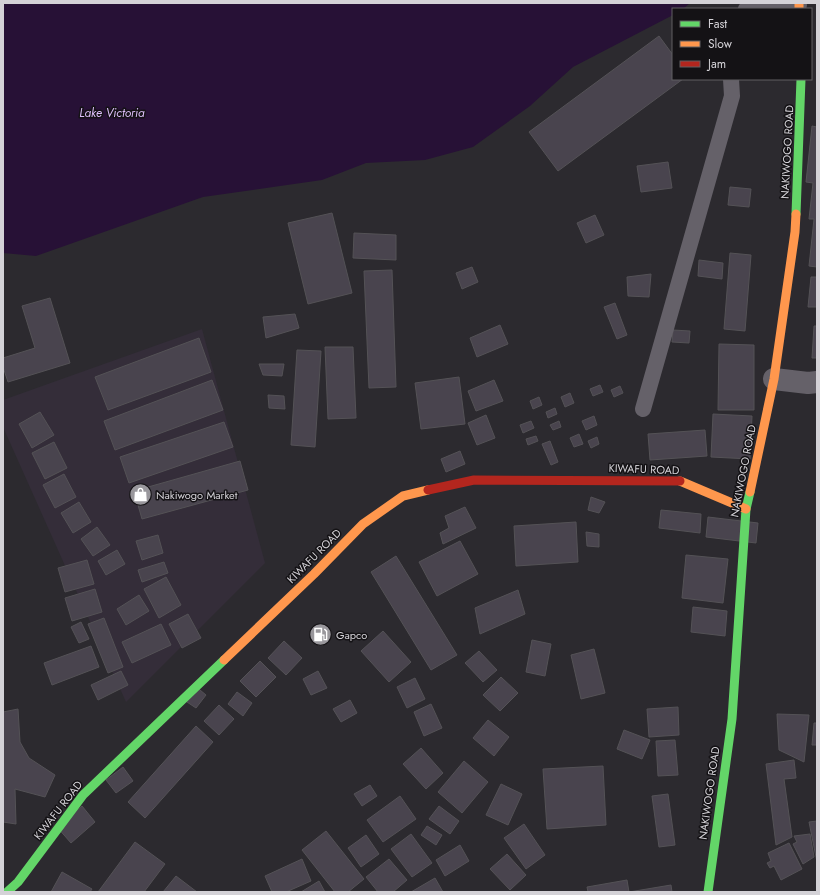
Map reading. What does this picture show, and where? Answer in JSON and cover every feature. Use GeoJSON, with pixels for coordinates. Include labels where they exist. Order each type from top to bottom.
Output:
{"type":"FeatureCollection","features":[{"type":"Feature","properties":{"kind":"street","name":"NAKIWOGO ROAD"},"geometry":{"type":"LineString","coordinates":[[708,892],[732,719],[746,509],[774,379],[795,232],[801,80]]}},
{"type":"Feature","properties":{"kind":"street"},"geometry":{"type":"LineString","coordinates":[[801,99],[812,87]]}},
{"type":"Feature","properties":{"kind":"street"},"geometry":{"type":"LineString","coordinates":[[774,379],[808,383],[817,382]]}},
{"type":"Feature","properties":{"kind":"street","name":"KIWAFU ROAD"},"geometry":{"type":"LineString","coordinates":[[7,892],[18,882],[83,795],[314,574],[363,524],[403,496],[474,480],[680,481],[746,509]]}},
{"type":"Feature","properties":{"kind":"lane"},"geometry":{"type":"LineString","coordinates":[[749,8],[762,4],[799,6]]}},
{"type":"Feature","properties":{"kind":"lane"},"geometry":{"type":"LineString","coordinates":[[643,409],[732,96],[731,80]]}},
{"type":"Feature","properties":{"kind":"shaded area","name":"Nakiwogo Market"},"geometry":{"type":"Polygon","coordinates":[[[202,329],[265,563],[126,702],[3,427],[3,400],[202,329]]]}},
{"type":"Feature","properties":{"kind":"water","name":"Lake Victoria"},"geometry":{"type":"Polygon","coordinates":[[[3,3],[690,3],[684,8],[672,8],[672,16],[573,67],[530,106],[473,147],[425,160],[366,163],[322,180],[203,197],[36,256],[3,253],[3,3]]]}},
{"type":"Feature","properties":{"kind":"building"},"geometry":{"type":"Polygon","coordinates":[[[659,36],[672,54],[672,80],[682,80],[558,171],[529,132],[659,36]]]}},
{"type":"Feature","properties":{"kind":"building"},"geometry":{"type":"Polygon","coordinates":[[[812,126],[817,127],[817,267],[809,266],[814,219],[809,219],[813,183],[806,182],[812,126]]]}},
{"type":"Feature","properties":{"kind":"building"},"geometry":{"type":"Polygon","coordinates":[[[668,162],[672,188],[641,192],[637,166],[668,162]]]}},
{"type":"Feature","properties":{"kind":"building"},"geometry":{"type":"Polygon","coordinates":[[[730,187],[751,189],[749,207],[728,205],[730,187]]]}},
{"type":"Feature","properties":{"kind":"building"},"geometry":{"type":"Polygon","coordinates":[[[332,213],[352,293],[308,304],[288,223],[332,213]]]}},
{"type":"Feature","properties":{"kind":"building"},"geometry":{"type":"Polygon","coordinates":[[[595,215],[604,235],[586,243],[577,223],[595,215]]]}},
{"type":"Feature","properties":{"kind":"building"},"geometry":{"type":"Polygon","coordinates":[[[354,233],[396,235],[396,260],[353,258],[354,233]]]}},
{"type":"Feature","properties":{"kind":"building"},"geometry":{"type":"Polygon","coordinates":[[[730,253],[751,255],[745,331],[724,329],[730,253]]]}},
{"type":"Feature","properties":{"kind":"building"},"geometry":{"type":"Polygon","coordinates":[[[699,260],[723,263],[722,279],[698,276],[699,260]]]}},
{"type":"Feature","properties":{"kind":"building"},"geometry":{"type":"Polygon","coordinates":[[[472,267],[478,282],[462,289],[456,273],[472,267]]]}},
{"type":"Feature","properties":{"kind":"building"},"geometry":{"type":"Polygon","coordinates":[[[392,270],[396,387],[369,388],[364,271],[392,270]]]}},
{"type":"Feature","properties":{"kind":"building"},"geometry":{"type":"Polygon","coordinates":[[[651,274],[649,297],[628,296],[627,277],[651,274]]]}},
{"type":"Feature","properties":{"kind":"building"},"geometry":{"type":"Polygon","coordinates":[[[811,277],[817,277],[817,307],[808,307],[811,277]]]}},
{"type":"Feature","properties":{"kind":"building"},"geometry":{"type":"Polygon","coordinates":[[[50,298],[70,363],[8,382],[3,367],[3,358],[35,348],[22,306],[50,298]]]}},
{"type":"Feature","properties":{"kind":"building"},"geometry":{"type":"Polygon","coordinates":[[[615,303],[627,335],[617,339],[604,307],[615,303]]]}},
{"type":"Feature","properties":{"kind":"building"},"geometry":{"type":"Polygon","coordinates":[[[295,314],[299,328],[266,338],[263,317],[295,314]]]}},
{"type":"Feature","properties":{"kind":"building"},"geometry":{"type":"Polygon","coordinates":[[[500,325],[508,344],[477,357],[470,338],[500,325]]]}},
{"type":"Feature","properties":{"kind":"building"},"geometry":{"type":"Polygon","coordinates":[[[814,326],[817,326],[817,358],[812,358],[814,326]]]}},
{"type":"Feature","properties":{"kind":"building"},"geometry":{"type":"Polygon","coordinates":[[[673,330],[690,331],[689,343],[672,342],[673,330]]]}},
{"type":"Feature","properties":{"kind":"building"},"geometry":{"type":"Polygon","coordinates":[[[199,338],[211,372],[108,410],[95,377],[199,338]]]}},
{"type":"Feature","properties":{"kind":"building"},"geometry":{"type":"Polygon","coordinates":[[[719,344],[754,345],[754,410],[718,410],[719,344]]]}},
{"type":"Feature","properties":{"kind":"building"},"geometry":{"type":"Polygon","coordinates":[[[325,347],[353,347],[356,418],[328,419],[325,347]]]}},
{"type":"Feature","properties":{"kind":"building"},"geometry":{"type":"Polygon","coordinates":[[[297,350],[321,351],[315,447],[291,445],[297,350]]]}},
{"type":"Feature","properties":{"kind":"building"},"geometry":{"type":"Polygon","coordinates":[[[259,364],[284,364],[282,376],[263,375],[259,364]]]}},
{"type":"Feature","properties":{"kind":"building"},"geometry":{"type":"Polygon","coordinates":[[[459,377],[465,424],[421,429],[415,383],[459,377]]]}},
{"type":"Feature","properties":{"kind":"building"},"geometry":{"type":"Polygon","coordinates":[[[212,380],[223,410],[115,450],[104,421],[212,380]]]}},
{"type":"Feature","properties":{"kind":"building"},"geometry":{"type":"Polygon","coordinates":[[[494,380],[503,401],[476,411],[468,391],[494,380]]]}},
{"type":"Feature","properties":{"kind":"building"},"geometry":{"type":"Polygon","coordinates":[[[600,385],[603,392],[593,396],[590,389],[600,385]]]}},
{"type":"Feature","properties":{"kind":"building"},"geometry":{"type":"Polygon","coordinates":[[[620,386],[623,393],[614,397],[611,390],[620,386]]]}},
{"type":"Feature","properties":{"kind":"building"},"geometry":{"type":"Polygon","coordinates":[[[570,393],[574,403],[565,407],[561,397],[570,393]]]}},
{"type":"Feature","properties":{"kind":"building"},"geometry":{"type":"Polygon","coordinates":[[[268,395],[284,396],[285,409],[269,408],[268,395]]]}},
{"type":"Feature","properties":{"kind":"building"},"geometry":{"type":"Polygon","coordinates":[[[539,397],[542,405],[533,409],[530,401],[539,397]]]}},
{"type":"Feature","properties":{"kind":"building"},"geometry":{"type":"Polygon","coordinates":[[[555,408],[557,414],[548,418],[546,412],[555,408]]]}},
{"type":"Feature","properties":{"kind":"building"},"geometry":{"type":"Polygon","coordinates":[[[40,412],[54,435],[32,448],[19,424],[40,412]]]}},
{"type":"Feature","properties":{"kind":"building"},"geometry":{"type":"Polygon","coordinates":[[[713,414],[752,416],[750,459],[711,457],[713,414]]]}},
{"type":"Feature","properties":{"kind":"building"},"geometry":{"type":"Polygon","coordinates":[[[486,415],[495,438],[477,445],[468,423],[486,415]]]}},
{"type":"Feature","properties":{"kind":"building"},"geometry":{"type":"Polygon","coordinates":[[[594,416],[597,425],[586,430],[582,421],[594,416]]]}},
{"type":"Feature","properties":{"kind":"building"},"geometry":{"type":"Polygon","coordinates":[[[531,421],[534,428],[523,433],[520,425],[531,421]]]}},
{"type":"Feature","properties":{"kind":"building"},"geometry":{"type":"Polygon","coordinates":[[[559,421],[561,427],[553,430],[550,425],[559,421]]]}},
{"type":"Feature","properties":{"kind":"building"},"geometry":{"type":"Polygon","coordinates":[[[224,422],[233,447],[129,483],[120,457],[224,422]]]}},
{"type":"Feature","properties":{"kind":"building"},"geometry":{"type":"Polygon","coordinates":[[[705,430],[707,456],[650,460],[648,434],[705,430]]]}},
{"type":"Feature","properties":{"kind":"building"},"geometry":{"type":"Polygon","coordinates":[[[579,434],[583,444],[574,447],[570,438],[579,434]]]}},
{"type":"Feature","properties":{"kind":"building"},"geometry":{"type":"Polygon","coordinates":[[[536,436],[538,441],[528,445],[526,439],[536,436]]]}},
{"type":"Feature","properties":{"kind":"building"},"geometry":{"type":"Polygon","coordinates":[[[597,437],[599,444],[591,448],[588,441],[597,437]]]}},
{"type":"Feature","properties":{"kind":"building"},"geometry":{"type":"Polygon","coordinates":[[[550,441],[558,462],[551,465],[542,444],[550,441]]]}},
{"type":"Feature","properties":{"kind":"building"},"geometry":{"type":"Polygon","coordinates":[[[54,442],[67,468],[45,479],[32,453],[54,442]]]}},
{"type":"Feature","properties":{"kind":"building"},"geometry":{"type":"Polygon","coordinates":[[[460,451],[465,464],[446,472],[441,459],[460,451]]]}},
{"type":"Feature","properties":{"kind":"building"},"geometry":{"type":"Polygon","coordinates":[[[240,461],[248,490],[142,519],[134,491],[240,461]]]}},
{"type":"Feature","properties":{"kind":"building"},"geometry":{"type":"Polygon","coordinates":[[[64,474],[76,497],[55,508],[43,485],[64,474]]]}},
{"type":"Feature","properties":{"kind":"building"},"geometry":{"type":"Polygon","coordinates":[[[591,497],[605,502],[599,513],[588,510],[591,497]]]}},
{"type":"Feature","properties":{"kind":"building"},"geometry":{"type":"Polygon","coordinates":[[[79,502],[91,522],[73,533],[61,513],[79,502]]]}},
{"type":"Feature","properties":{"kind":"building"},"geometry":{"type":"Polygon","coordinates":[[[465,507],[476,528],[443,544],[440,533],[449,528],[445,516],[465,507]]]}},
{"type":"Feature","properties":{"kind":"building"},"geometry":{"type":"Polygon","coordinates":[[[661,510],[701,514],[700,533],[659,528],[661,510]]]}},
{"type":"Feature","properties":{"kind":"building"},"geometry":{"type":"Polygon","coordinates":[[[708,517],[758,523],[756,543],[706,537],[708,517]]]}},
{"type":"Feature","properties":{"kind":"building"},"geometry":{"type":"Polygon","coordinates":[[[576,522],[578,562],[516,566],[514,526],[576,522]]]}},
{"type":"Feature","properties":{"kind":"building"},"geometry":{"type":"Polygon","coordinates":[[[97,527],[110,545],[93,556],[81,539],[97,527]]]}},
{"type":"Feature","properties":{"kind":"building"},"geometry":{"type":"Polygon","coordinates":[[[586,532],[599,534],[599,547],[587,546],[586,532]]]}},
{"type":"Feature","properties":{"kind":"building"},"geometry":{"type":"Polygon","coordinates":[[[158,535],[163,553],[142,560],[136,541],[158,535]]]}},
{"type":"Feature","properties":{"kind":"building"},"geometry":{"type":"Polygon","coordinates":[[[460,541],[478,574],[437,596],[419,562],[460,541]]]}},
{"type":"Feature","properties":{"kind":"building"},"geometry":{"type":"Polygon","coordinates":[[[117,550],[125,564],[106,575],[98,561],[117,550]]]}},
{"type":"Feature","properties":{"kind":"building"},"geometry":{"type":"Polygon","coordinates":[[[686,555],[728,559],[723,603],[682,598],[686,555]]]}},
{"type":"Feature","properties":{"kind":"building"},"geometry":{"type":"Polygon","coordinates":[[[396,556],[457,655],[431,670],[371,572],[396,556]]]}},
{"type":"Feature","properties":{"kind":"building"},"geometry":{"type":"Polygon","coordinates":[[[87,560],[94,584],[65,592],[58,568],[87,560]]]}},
{"type":"Feature","properties":{"kind":"building"},"geometry":{"type":"Polygon","coordinates":[[[164,562],[168,573],[142,582],[138,570],[164,562]]]}},
{"type":"Feature","properties":{"kind":"building"},"geometry":{"type":"Polygon","coordinates":[[[166,577],[181,605],[159,618],[144,589],[166,577]]]}},
{"type":"Feature","properties":{"kind":"building"},"geometry":{"type":"Polygon","coordinates":[[[95,589],[102,612],[72,621],[65,598],[95,589]]]}},
{"type":"Feature","properties":{"kind":"building"},"geometry":{"type":"Polygon","coordinates":[[[518,590],[525,614],[480,634],[475,608],[518,590]]]}},
{"type":"Feature","properties":{"kind":"building"},"geometry":{"type":"Polygon","coordinates":[[[139,595],[149,611],[126,625],[117,609],[139,595]]]}},
{"type":"Feature","properties":{"kind":"building"},"geometry":{"type":"Polygon","coordinates":[[[693,607],[727,611],[725,636],[691,632],[693,607]]]}},
{"type":"Feature","properties":{"kind":"building"},"geometry":{"type":"Polygon","coordinates":[[[188,614],[201,638],[182,648],[169,624],[188,614]]]}},
{"type":"Feature","properties":{"kind":"building"},"geometry":{"type":"Polygon","coordinates":[[[104,618],[123,667],[108,673],[88,624],[104,618]]]}},
{"type":"Feature","properties":{"kind":"building"},"geometry":{"type":"Polygon","coordinates":[[[81,622],[89,639],[79,643],[71,627],[81,622]]]}},
{"type":"Feature","properties":{"kind":"building"},"geometry":{"type":"Polygon","coordinates":[[[161,624],[171,645],[132,663],[122,642],[161,624]]]}},
{"type":"Feature","properties":{"kind":"building"},"geometry":{"type":"Polygon","coordinates":[[[383,631],[411,662],[389,682],[361,651],[383,631]]]}},
{"type":"Feature","properties":{"kind":"building"},"geometry":{"type":"Polygon","coordinates":[[[532,640],[551,644],[545,676],[526,672],[532,640]]]}},
{"type":"Feature","properties":{"kind":"building"},"geometry":{"type":"Polygon","coordinates":[[[284,641],[302,658],[286,675],[268,658],[284,641]]]}},
{"type":"Feature","properties":{"kind":"building"},"geometry":{"type":"Polygon","coordinates":[[[91,646],[99,667],[52,685],[44,663],[91,646]]]}},
{"type":"Feature","properties":{"kind":"building"},"geometry":{"type":"Polygon","coordinates":[[[594,649],[605,693],[581,699],[571,655],[594,649]]]}},
{"type":"Feature","properties":{"kind":"building"},"geometry":{"type":"Polygon","coordinates":[[[479,651],[497,670],[483,682],[465,663],[479,651]]]}},
{"type":"Feature","properties":{"kind":"building"},"geometry":{"type":"Polygon","coordinates":[[[260,661],[276,677],[256,697],[240,681],[260,661]]]}},
{"type":"Feature","properties":{"kind":"building"},"geometry":{"type":"Polygon","coordinates":[[[121,671],[128,685],[98,700],[91,685],[121,671]]]}},
{"type":"Feature","properties":{"kind":"building"},"geometry":{"type":"Polygon","coordinates":[[[318,671],[327,688],[311,695],[303,679],[318,671]]]}},
{"type":"Feature","properties":{"kind":"building"},"geometry":{"type":"Polygon","coordinates":[[[501,677],[518,693],[500,711],[483,695],[501,677]]]}},
{"type":"Feature","properties":{"kind":"building"},"geometry":{"type":"Polygon","coordinates":[[[415,678],[425,699],[407,708],[397,687],[415,678]]]}},
{"type":"Feature","properties":{"kind":"building"},"geometry":{"type":"Polygon","coordinates":[[[194,685],[206,695],[196,708],[184,700],[194,685]]]}},
{"type":"Feature","properties":{"kind":"building"},"geometry":{"type":"Polygon","coordinates":[[[237,692],[252,703],[243,716],[228,704],[237,692]]]}},
{"type":"Feature","properties":{"kind":"building"},"geometry":{"type":"Polygon","coordinates":[[[350,700],[357,713],[341,722],[333,709],[350,700]]]}},
{"type":"Feature","properties":{"kind":"building"},"geometry":{"type":"Polygon","coordinates":[[[431,704],[442,728],[424,736],[414,712],[431,704]]]}},
{"type":"Feature","properties":{"kind":"building"},"geometry":{"type":"Polygon","coordinates":[[[219,705],[234,719],[219,735],[204,721],[219,705]]]}},
{"type":"Feature","properties":{"kind":"building"},"geometry":{"type":"Polygon","coordinates":[[[678,707],[679,735],[649,737],[647,709],[678,707]]]}},
{"type":"Feature","properties":{"kind":"building"},"geometry":{"type":"Polygon","coordinates":[[[18,709],[20,742],[29,758],[55,775],[45,797],[15,789],[16,824],[3,822],[3,712],[18,709]]]}},
{"type":"Feature","properties":{"kind":"building"},"geometry":{"type":"Polygon","coordinates":[[[777,714],[809,715],[804,762],[779,750],[777,714]]]}},
{"type":"Feature","properties":{"kind":"building"},"geometry":{"type":"Polygon","coordinates":[[[488,720],[509,737],[494,756],[473,738],[488,720]]]}},
{"type":"Feature","properties":{"kind":"building"},"geometry":{"type":"Polygon","coordinates":[[[814,723],[817,723],[817,745],[812,745],[814,723]]]}},
{"type":"Feature","properties":{"kind":"building"},"geometry":{"type":"Polygon","coordinates":[[[196,726],[213,742],[145,818],[128,802],[196,726]]]}},
{"type":"Feature","properties":{"kind":"building"},"geometry":{"type":"Polygon","coordinates":[[[624,730],[650,740],[642,759],[617,749],[624,730]]]}},
{"type":"Feature","properties":{"kind":"building"},"geometry":{"type":"Polygon","coordinates":[[[675,740],[678,775],[658,776],[656,741],[675,740]]]}},
{"type":"Feature","properties":{"kind":"building"},"geometry":{"type":"Polygon","coordinates":[[[421,748],[443,773],[426,789],[403,764],[421,748]]]}},
{"type":"Feature","properties":{"kind":"building"},"geometry":{"type":"Polygon","coordinates":[[[794,760],[796,778],[784,779],[792,837],[776,845],[766,764],[794,760]]]}},
{"type":"Feature","properties":{"kind":"building"},"geometry":{"type":"Polygon","coordinates":[[[464,761],[488,782],[462,813],[438,792],[464,761]]]}},
{"type":"Feature","properties":{"kind":"building"},"geometry":{"type":"Polygon","coordinates":[[[603,766],[606,825],[547,829],[543,769],[603,766]]]}},
{"type":"Feature","properties":{"kind":"building"},"geometry":{"type":"Polygon","coordinates":[[[123,767],[133,781],[116,793],[106,780],[123,767]]]}},
{"type":"Feature","properties":{"kind":"building"},"geometry":{"type":"Polygon","coordinates":[[[501,784],[522,794],[508,825],[486,815],[501,784]]]}},
{"type":"Feature","properties":{"kind":"building"},"geometry":{"type":"Polygon","coordinates":[[[370,785],[377,796],[362,806],[354,794],[370,785]]]}},
{"type":"Feature","properties":{"kind":"building"},"geometry":{"type":"Polygon","coordinates":[[[668,794],[675,845],[659,847],[652,796],[668,794]]]}},
{"type":"Feature","properties":{"kind":"building"},"geometry":{"type":"Polygon","coordinates":[[[400,796],[416,819],[383,842],[367,820],[400,796]]]}},
{"type":"Feature","properties":{"kind":"building"},"geometry":{"type":"Polygon","coordinates":[[[82,806],[95,822],[71,843],[57,827],[82,806]]]}},
{"type":"Feature","properties":{"kind":"building"},"geometry":{"type":"Polygon","coordinates":[[[439,806],[459,821],[450,834],[429,819],[439,806]]]}},
{"type":"Feature","properties":{"kind":"building"},"geometry":{"type":"Polygon","coordinates":[[[817,821],[817,862],[809,822],[817,821]]]}},
{"type":"Feature","properties":{"kind":"building"},"geometry":{"type":"Polygon","coordinates":[[[524,824],[545,855],[526,869],[504,838],[524,824]]]}},
{"type":"Feature","properties":{"kind":"building"},"geometry":{"type":"Polygon","coordinates":[[[427,826],[442,835],[436,845],[421,835],[427,826]]]}},
{"type":"Feature","properties":{"kind":"building"},"geometry":{"type":"Polygon","coordinates":[[[326,831],[364,879],[348,892],[335,892],[302,850],[326,831]]]}},
{"type":"Feature","properties":{"kind":"building"},"geometry":{"type":"Polygon","coordinates":[[[411,834],[432,863],[412,877],[391,849],[411,834]]]}},
{"type":"Feature","properties":{"kind":"building"},"geometry":{"type":"Polygon","coordinates":[[[810,834],[814,857],[803,864],[793,844],[797,842],[794,836],[810,834]]]}},
{"type":"Feature","properties":{"kind":"building"},"geometry":{"type":"Polygon","coordinates":[[[366,835],[379,854],[361,867],[348,848],[366,835]]]}},
{"type":"Feature","properties":{"kind":"building"},"geometry":{"type":"Polygon","coordinates":[[[135,842],[165,864],[144,892],[98,892],[135,842]]]}},
{"type":"Feature","properties":{"kind":"building"},"geometry":{"type":"Polygon","coordinates":[[[789,843],[802,869],[781,880],[774,866],[770,868],[767,863],[771,861],[768,853],[789,843]]]}},
{"type":"Feature","properties":{"kind":"building"},"geometry":{"type":"Polygon","coordinates":[[[460,845],[469,861],[445,876],[436,860],[460,845]]]}},
{"type":"Feature","properties":{"kind":"building"},"geometry":{"type":"Polygon","coordinates":[[[507,854],[526,875],[510,890],[490,869],[507,854]]]}},
{"type":"Feature","properties":{"kind":"building"},"geometry":{"type":"Polygon","coordinates":[[[302,859],[311,881],[286,892],[272,892],[265,876],[302,859]]]}},
{"type":"Feature","properties":{"kind":"building"},"geometry":{"type":"Polygon","coordinates":[[[389,859],[407,880],[393,892],[378,892],[366,877],[389,859]]]}},
{"type":"Feature","properties":{"kind":"building"},"geometry":{"type":"Polygon","coordinates":[[[62,872],[92,889],[90,892],[51,892],[62,872]]]}},
{"type":"Feature","properties":{"kind":"building"},"geometry":{"type":"Polygon","coordinates":[[[176,876],[197,892],[163,892],[176,876]]]}},
{"type":"Feature","properties":{"kind":"building"},"geometry":{"type":"Polygon","coordinates":[[[435,878],[443,892],[411,892],[435,878]]]}},
{"type":"Feature","properties":{"kind":"building"},"geometry":{"type":"Polygon","coordinates":[[[627,880],[629,892],[588,892],[587,887],[627,880]]]}},
{"type":"Feature","properties":{"kind":"building"},"geometry":{"type":"Polygon","coordinates":[[[319,881],[325,892],[301,892],[319,881]]]}},
{"type":"Feature","properties":{"kind":"building"},"geometry":{"type":"Polygon","coordinates":[[[671,885],[672,892],[629,892],[671,885]]]}},
{"type":"Feature","properties":{"kind":"traffic: fast"},"geometry":{"type":"LineString","coordinates":[[796,214],[801,80]]}},
{"type":"Feature","properties":{"kind":"traffic: fast"},"geometry":{"type":"LineString","coordinates":[[708,892],[732,719],[746,509],[750,492]]}},
{"type":"Feature","properties":{"kind":"traffic: fast"},"geometry":{"type":"LineString","coordinates":[[7,892],[18,882],[83,795],[224,660]]}},
{"type":"Feature","properties":{"kind":"traffic: slow"},"geometry":{"type":"LineString","coordinates":[[799,3],[799,8]]}},
{"type":"Feature","properties":{"kind":"traffic: slow"},"geometry":{"type":"LineString","coordinates":[[750,492],[774,379],[795,232],[796,214]]}},
{"type":"Feature","properties":{"kind":"traffic: slow"},"geometry":{"type":"LineString","coordinates":[[680,481],[746,509]]}},
{"type":"Feature","properties":{"kind":"traffic: slow"},"geometry":{"type":"LineString","coordinates":[[224,660],[314,574],[363,524],[403,496],[428,490]]}},
{"type":"Feature","properties":{"kind":"traffic: jam"},"geometry":{"type":"LineString","coordinates":[[428,490],[474,480],[680,481]]}},
{"type":"Feature","properties":{"kind":"place","name":"Nakiwogo Market"},"geometry":{"type":"Point","coordinates":[140,495]}},
{"type":"Feature","properties":{"kind":"place","name":"Gapco"},"geometry":{"type":"Point","coordinates":[321,635]}}]}
